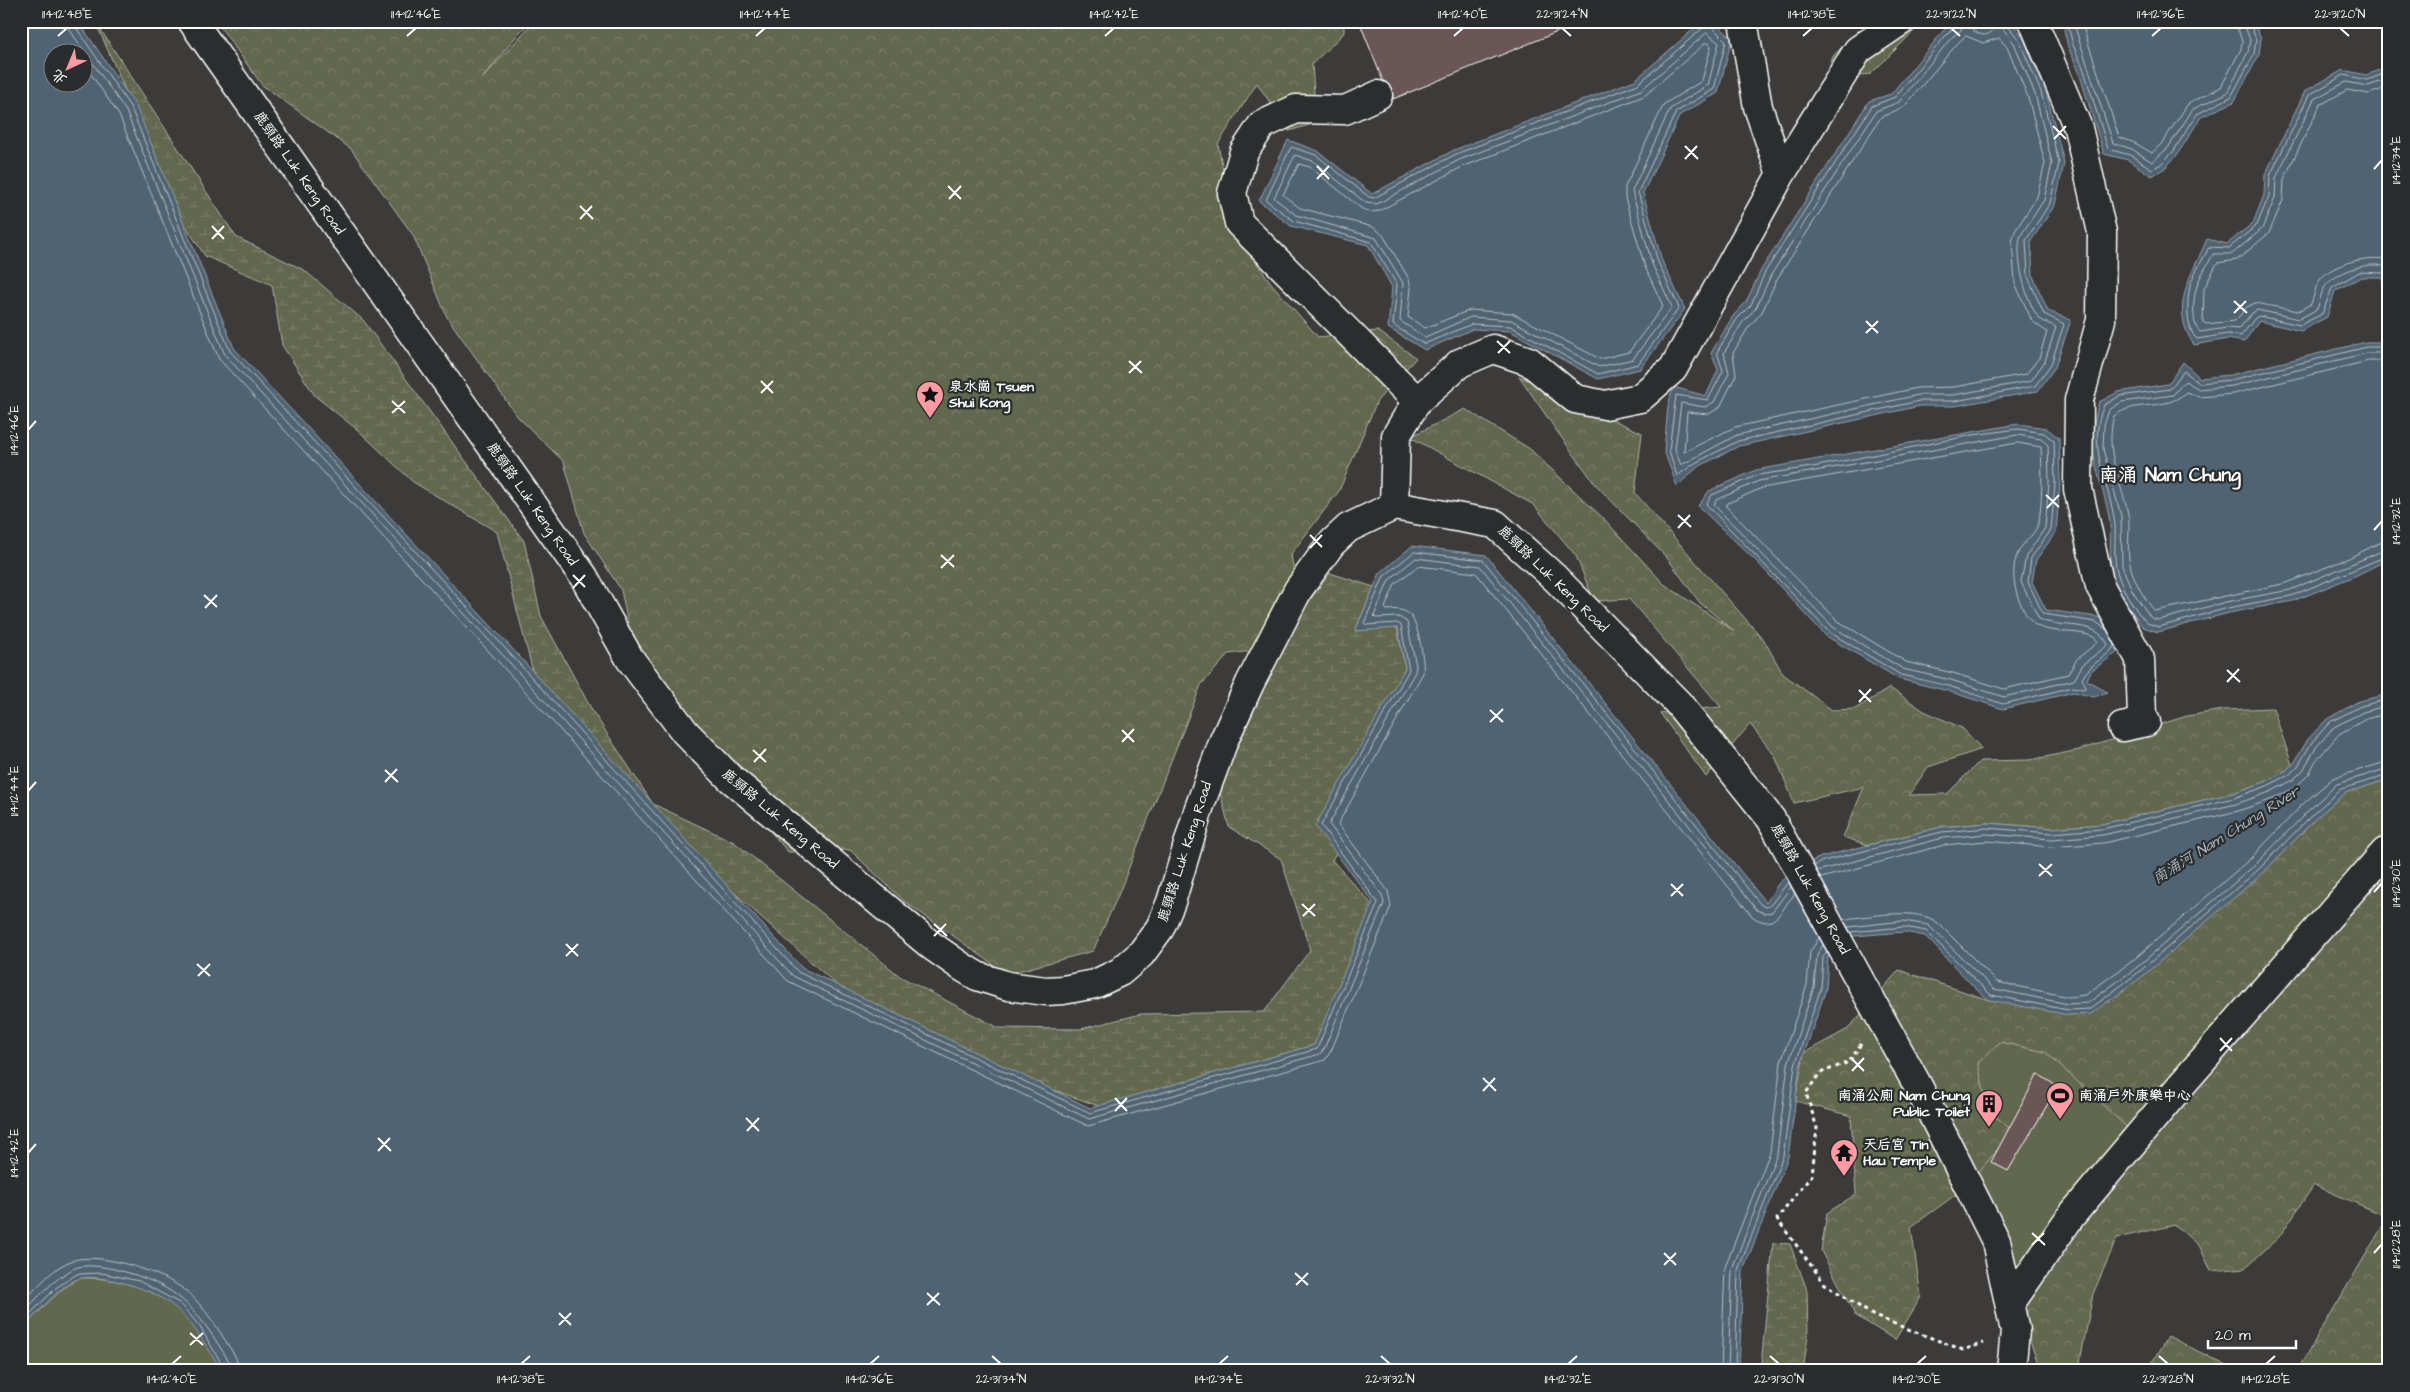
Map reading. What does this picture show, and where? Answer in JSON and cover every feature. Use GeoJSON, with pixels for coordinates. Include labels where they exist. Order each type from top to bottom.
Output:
{"type":"FeatureCollection","features":[{"type":"Feature","properties":{"kind":"street","name":"鹿頸路 Luk Keng Road"},"geometry":{"type":"LineString","coordinates":[[192,21],[584,577],[624,651],[685,732],[715,765],[782,822],[946,957],[977,976],[1008,986],[1046,991],[1081,988],[1109,978],[1129,965],[1152,941],[1167,916],[1200,808],[1224,740],[1250,682],[1298,590],[1321,556],[1348,528],[1394,506],[1495,524],[1555,578],[1678,703],[1771,819],[1918,1086],[1996,1241],[2015,1331],[2011,1371]]}},
{"type":"Feature","properties":{"kind":"street"},"geometry":{"type":"LineString","coordinates":[[1743,21],[1758,107],[1781,174]]}},
{"type":"Feature","properties":{"kind":"street"},"geometry":{"type":"LineString","coordinates":[[1394,506],[1396,436],[1417,401],[1460,363],[1494,349],[1529,361],[1575,399],[1605,405],[1640,398],[1673,369],[1781,174],[1858,50],[1901,21]]}},
{"type":"Feature","properties":{"kind":"street"},"geometry":{"type":"LineString","coordinates":[[2034,21],[2078,128],[2102,232],[2101,320],[2079,400],[2078,489],[2100,586],[2140,659],[2142,715],[2146,722],[2122,727]]}},
{"type":"Feature","properties":{"kind":"street"},"geometry":{"type":"LineString","coordinates":[[1378,95],[1345,110],[1296,109],[1262,125],[1244,152],[1232,193],[1239,224],[1417,401]]}},
{"type":"Feature","properties":{"kind":"street"},"geometry":{"type":"LineString","coordinates":[[2010,1304],[2070,1216],[2183,1082],[2296,957],[2385,852],[2389,851]]}},
{"type":"Feature","properties":{"kind":"path"},"geometry":{"type":"LineString","coordinates":[[1885,1026],[1866,1038],[1849,1062],[1820,1073],[1806,1093],[1817,1128],[1812,1175],[1777,1219],[1825,1284],[1874,1316],[1963,1350],[2015,1331]]}},
{"type":"Feature","properties":{"kind":"green space"},"geometry":{"type":"Polygon","coordinates":[[[95,21],[236,237],[304,270],[363,320],[524,541],[541,616],[593,712],[653,804],[734,842],[901,977],[999,1028],[1081,1029],[1141,1014],[1264,1012],[1310,950],[1281,859],[1229,827],[1212,761],[1274,648],[1330,573],[1374,587],[1355,631],[1396,621],[1405,668],[1353,823],[1332,860],[1377,910],[1314,1045],[1099,1106],[890,1033],[731,890],[537,688],[497,532],[413,482],[359,431],[315,396],[282,345],[272,285],[205,256],[183,222],[95,21]]]}},
{"type":"Feature","properties":{"kind":"green space"},"geometry":{"type":"Polygon","coordinates":[[[216,21],[531,21],[518,34],[482,79],[534,21],[1344,21],[1344,33],[1312,64],[1316,123],[1289,131],[1257,83],[1218,144],[1235,233],[1271,283],[1318,337],[1378,331],[1416,358],[1377,401],[1339,491],[1291,554],[1305,644],[1229,654],[1201,685],[1117,898],[1093,951],[1007,974],[904,901],[850,850],[788,852],[721,774],[642,691],[621,590],[584,533],[564,462],[517,416],[447,317],[413,235],[351,149],[262,85],[216,21]]]}},
{"type":"Feature","properties":{"kind":"green space"},"geometry":{"type":"Polygon","coordinates":[[[1876,21],[1930,21],[1918,27],[1871,74],[1826,79],[1833,56],[1858,31],[1876,21]]]}},
{"type":"Feature","properties":{"kind":"green space"},"geometry":{"type":"Polygon","coordinates":[[[1519,376],[1642,433],[1635,493],[1764,640],[1783,674],[1832,710],[1855,709],[1890,688],[1924,711],[1962,728],[1982,749],[1928,767],[1909,795],[1947,794],[1980,761],[2030,760],[2079,750],[2187,716],[2223,710],[2273,708],[2292,765],[2265,782],[2233,793],[2102,824],[2051,828],[1987,823],[1941,827],[1868,845],[1843,837],[1864,787],[1794,803],[1775,756],[1750,724],[1706,777],[1660,713],[1721,707],[1629,599],[1594,601],[1576,556],[1534,505],[1410,437],[1465,409],[1530,449],[1604,519],[1664,584],[1734,631],[1700,603],[1668,559],[1596,485],[1519,376]]]}},
{"type":"Feature","properties":{"kind":"green space"},"geometry":{"type":"Polygon","coordinates":[[[2389,779],[2389,1371],[2297,1371],[2388,1217],[2314,1185],[2279,1237],[2245,1268],[2211,1271],[2200,1247],[2175,1225],[2117,1238],[2093,1294],[2079,1367],[2041,1371],[2011,1291],[2035,1205],[1958,1193],[1911,1227],[1921,1297],[1895,1340],[1855,1315],[1821,1251],[1827,1213],[1856,1194],[1851,1116],[1795,1101],[1804,1053],[1848,1029],[1899,970],[1989,1000],[2111,1002],[2263,873],[2317,817],[2345,793],[2389,779]]]}},
{"type":"Feature","properties":{"kind":"green space","name":"南涌戶外康樂中心"},"geometry":{"type":"Polygon","coordinates":[[[2000,1042],[2045,1052],[2130,1130],[2018,1270],[2002,1231],[1975,1176],[2013,1131],[1988,1110],[1978,1063],[2000,1042]]]}},
{"type":"Feature","properties":{"kind":"green space"},"geometry":{"type":"Polygon","coordinates":[[[1773,1243],[1790,1244],[1807,1290],[1808,1335],[1803,1371],[1763,1371],[1762,1355],[1773,1243]]]}},
{"type":"Feature","properties":{"kind":"green space"},"geometry":{"type":"Polygon","coordinates":[[[79,1278],[104,1279],[130,1284],[166,1300],[190,1321],[222,1371],[21,1371],[21,1329],[60,1291],[79,1278]]]}},
{"type":"Feature","properties":{"kind":"green space"},"geometry":{"type":"Polygon","coordinates":[[[2168,1336],[2237,1371],[2147,1371],[2168,1336]]]}},
{"type":"Feature","properties":{"kind":"water","name":"南涌河 Nam Chung River"},"geometry":{"type":"Polygon","coordinates":[[[21,21],[78,21],[136,106],[234,348],[518,655],[802,968],[1090,1108],[1314,1045],[1373,902],[1315,826],[1405,668],[1398,628],[1355,631],[1380,573],[1412,546],[1486,555],[1766,903],[1778,884],[1795,869],[1821,857],[1941,827],[1987,823],[2051,828],[2102,824],[2233,793],[2265,782],[2285,771],[2294,763],[2308,739],[2327,719],[2359,701],[2389,694],[2389,779],[2345,793],[2317,817],[2263,873],[2143,976],[2091,1014],[2068,1015],[1989,1000],[1925,936],[1904,932],[1854,936],[1836,946],[1828,957],[1826,989],[1800,1066],[1788,1157],[1743,1271],[1739,1371],[222,1371],[191,1324],[168,1302],[137,1287],[92,1277],[78,1279],[62,1288],[21,1329],[21,21]]]}},
{"type":"Feature","properties":{"kind":"water"},"geometry":{"type":"Polygon","coordinates":[[[1703,21],[1713,21],[1732,38],[1718,93],[1680,115],[1643,193],[1662,261],[1685,309],[1640,369],[1598,379],[1510,331],[1473,329],[1425,350],[1388,328],[1392,287],[1368,245],[1291,226],[1259,201],[1288,140],[1318,151],[1372,194],[1454,150],[1635,80],[1703,21]]]}},
{"type":"Feature","properties":{"kind":"water"},"geometry":{"type":"Polygon","coordinates":[[[1955,21],[1984,24],[1993,21],[2011,21],[2023,37],[2046,91],[2064,163],[2055,205],[2031,241],[2033,276],[2048,311],[2071,320],[2055,367],[2038,391],[1955,406],[1920,406],[1739,446],[1698,467],[1677,486],[1664,451],[1668,406],[1673,387],[1706,396],[1718,370],[1711,353],[1733,316],[1746,302],[1761,270],[1869,101],[1891,94],[1944,30],[1955,21]]]}},
{"type":"Feature","properties":{"kind":"water"},"geometry":{"type":"Polygon","coordinates":[[[2062,21],[2251,21],[2254,23],[2261,38],[2259,55],[2234,102],[2201,117],[2177,155],[2165,168],[2152,176],[2128,160],[2104,154],[2078,69],[2068,47],[2062,21]]]}},
{"type":"Feature","properties":{"kind":"water"},"geometry":{"type":"Polygon","coordinates":[[[2389,67],[2389,309],[2386,305],[2382,277],[2361,277],[2335,291],[2327,317],[2301,331],[2259,321],[2244,342],[2228,339],[2194,345],[2186,331],[2183,317],[2185,291],[2189,278],[2207,239],[2227,244],[2253,223],[2264,195],[2265,175],[2305,91],[2343,70],[2366,75],[2389,67]]]}},
{"type":"Feature","properties":{"kind":"water"},"geometry":{"type":"Polygon","coordinates":[[[2366,342],[2389,342],[2389,559],[2357,575],[2293,601],[2229,613],[2158,632],[2143,627],[2123,598],[2112,575],[2109,517],[2093,449],[2093,435],[2099,402],[2118,392],[2168,384],[2183,362],[2200,378],[2230,375],[2366,342]]]}},
{"type":"Feature","properties":{"kind":"water"},"geometry":{"type":"Polygon","coordinates":[[[2018,424],[2046,428],[2059,438],[2060,483],[2056,532],[2036,560],[2032,582],[2046,610],[2098,617],[2111,626],[2120,643],[2118,652],[2091,671],[2087,680],[2107,692],[2094,697],[2074,692],[2003,709],[1948,691],[1899,679],[1826,636],[1758,563],[1698,506],[1709,491],[1756,470],[2018,424]]]}},
{"type":"Feature","properties":{"kind":"building"},"geometry":{"type":"Polygon","coordinates":[[[1359,21],[1582,22],[1393,99],[1392,89],[1383,81],[1359,21]]]}},
{"type":"Feature","properties":{"kind":"building"},"geometry":{"type":"Polygon","coordinates":[[[2038,1074],[2058,1087],[2008,1171],[1991,1162],[2038,1074]]]}},
{"type":"Feature","properties":{"kind":"place","name":"泉水崗 Tsuen Shui Kong"},"geometry":{"type":"Point","coordinates":[930,419]}},
{"type":"Feature","properties":{"kind":"place","name":"南涌戶外康樂中心"},"geometry":{"type":"Point","coordinates":[2060,1120]}},
{"type":"Feature","properties":{"kind":"place","name":"南涌公廁 Nam Chung Public Toilet"},"geometry":{"type":"Point","coordinates":[1989,1128]}},
{"type":"Feature","properties":{"kind":"place","name":"天后宮 Tin Hau Temple"},"geometry":{"type":"Point","coordinates":[1844,1177]}},
{"type":"Feature","properties":{"kind":"district","name":"南涌 Nam Chung"},"geometry":{"type":"Point","coordinates":[2170,475]}}]}
